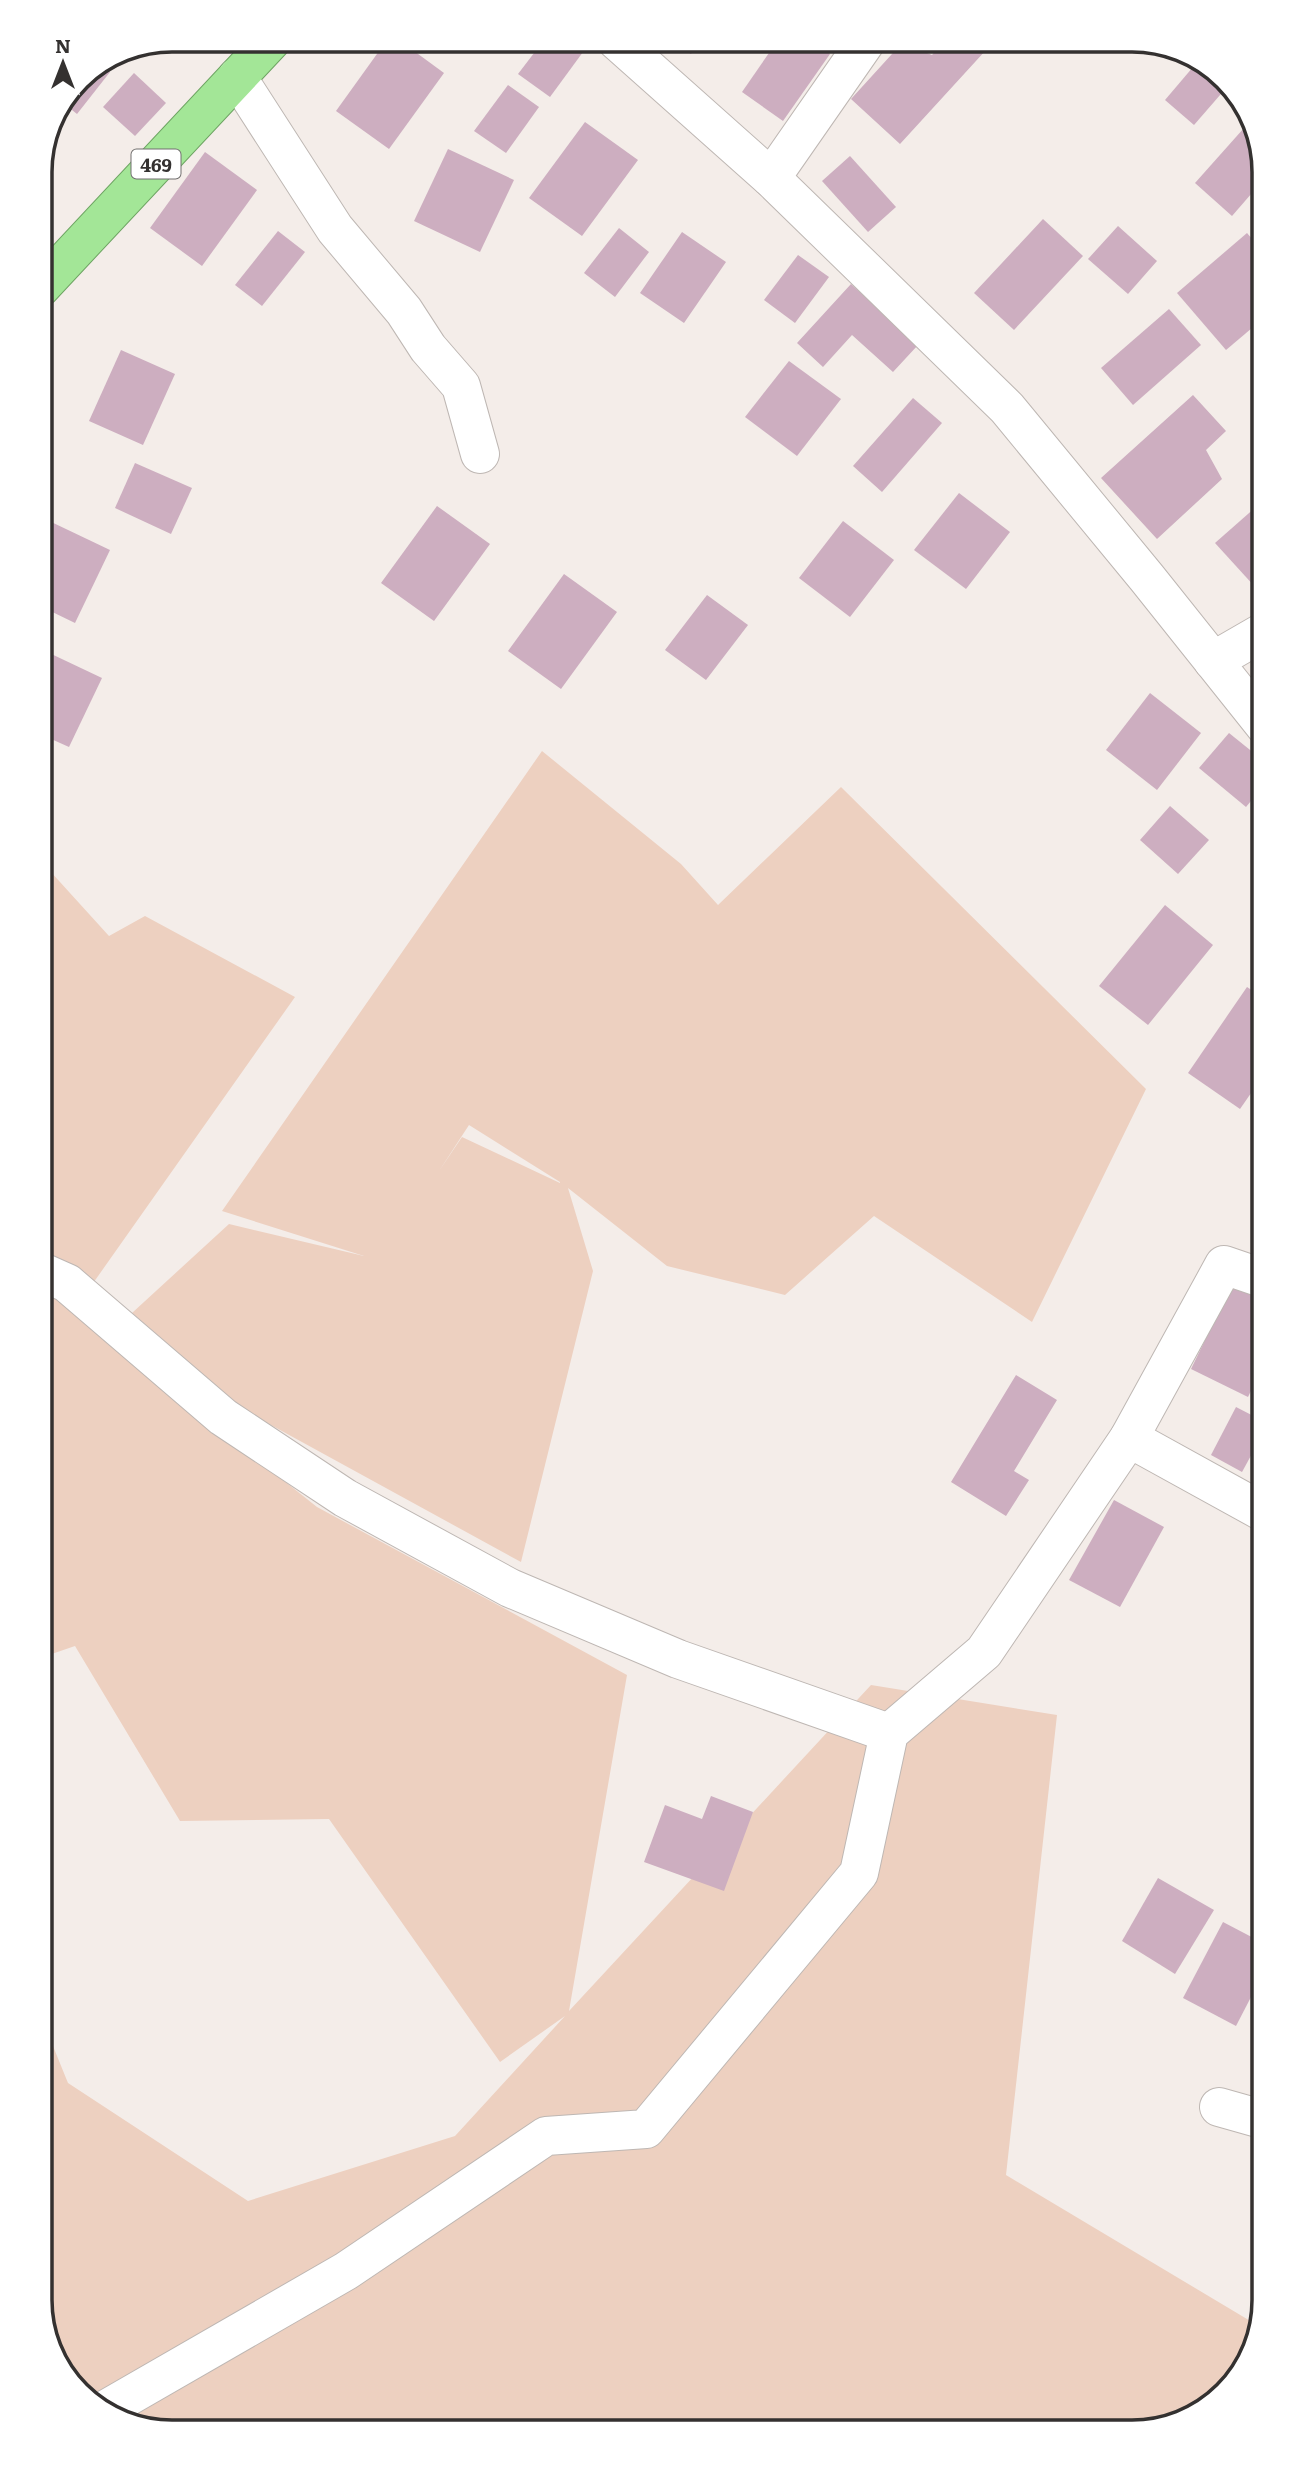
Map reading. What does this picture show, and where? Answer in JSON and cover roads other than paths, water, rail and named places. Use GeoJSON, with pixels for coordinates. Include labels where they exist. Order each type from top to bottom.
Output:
{"type":"FeatureCollection","features":[{"type":"Feature","properties":{"kind":"highway","name":"469"},"geometry":{"type":"LineString","coordinates":[[53,274],[261,52]]}},
{"type":"Feature","properties":{"kind":"street"},"geometry":{"type":"LineString","coordinates":[[630,52],[771,178],[1007,408],[1252,710]]}},
{"type":"Feature","properties":{"kind":"street"},"geometry":{"type":"LineString","coordinates":[[771,178],[858,53]]}},
{"type":"Feature","properties":{"kind":"street"},"geometry":{"type":"LineString","coordinates":[[237,77],[335,229],[404,310],[428,348],[461,386],[480,454]]}},
{"type":"Feature","properties":{"kind":"street"},"geometry":{"type":"LineString","coordinates":[[1213,661],[1252,638]]}},
{"type":"Feature","properties":{"kind":"street"},"geometry":{"type":"LineString","coordinates":[[115,2404],[346,2271],[546,2136],[646,2129],[859,1873],[888,1733],[984,1652],[1129,1438],[1224,1265],[1252,1275]]}},
{"type":"Feature","properties":{"kind":"street"},"geometry":{"type":"LineString","coordinates":[[52,1277],[67,1283],[223,1418],[345,1498],[474,1569],[510,1588],[678,1659],[888,1733]]}},
{"type":"Feature","properties":{"kind":"street"},"geometry":{"type":"LineString","coordinates":[[1129,1438],[1252,1506]]}},
{"type":"Feature","properties":{"kind":"street"},"geometry":{"type":"LineString","coordinates":[[1219,2107],[1252,2116]]}}]}
